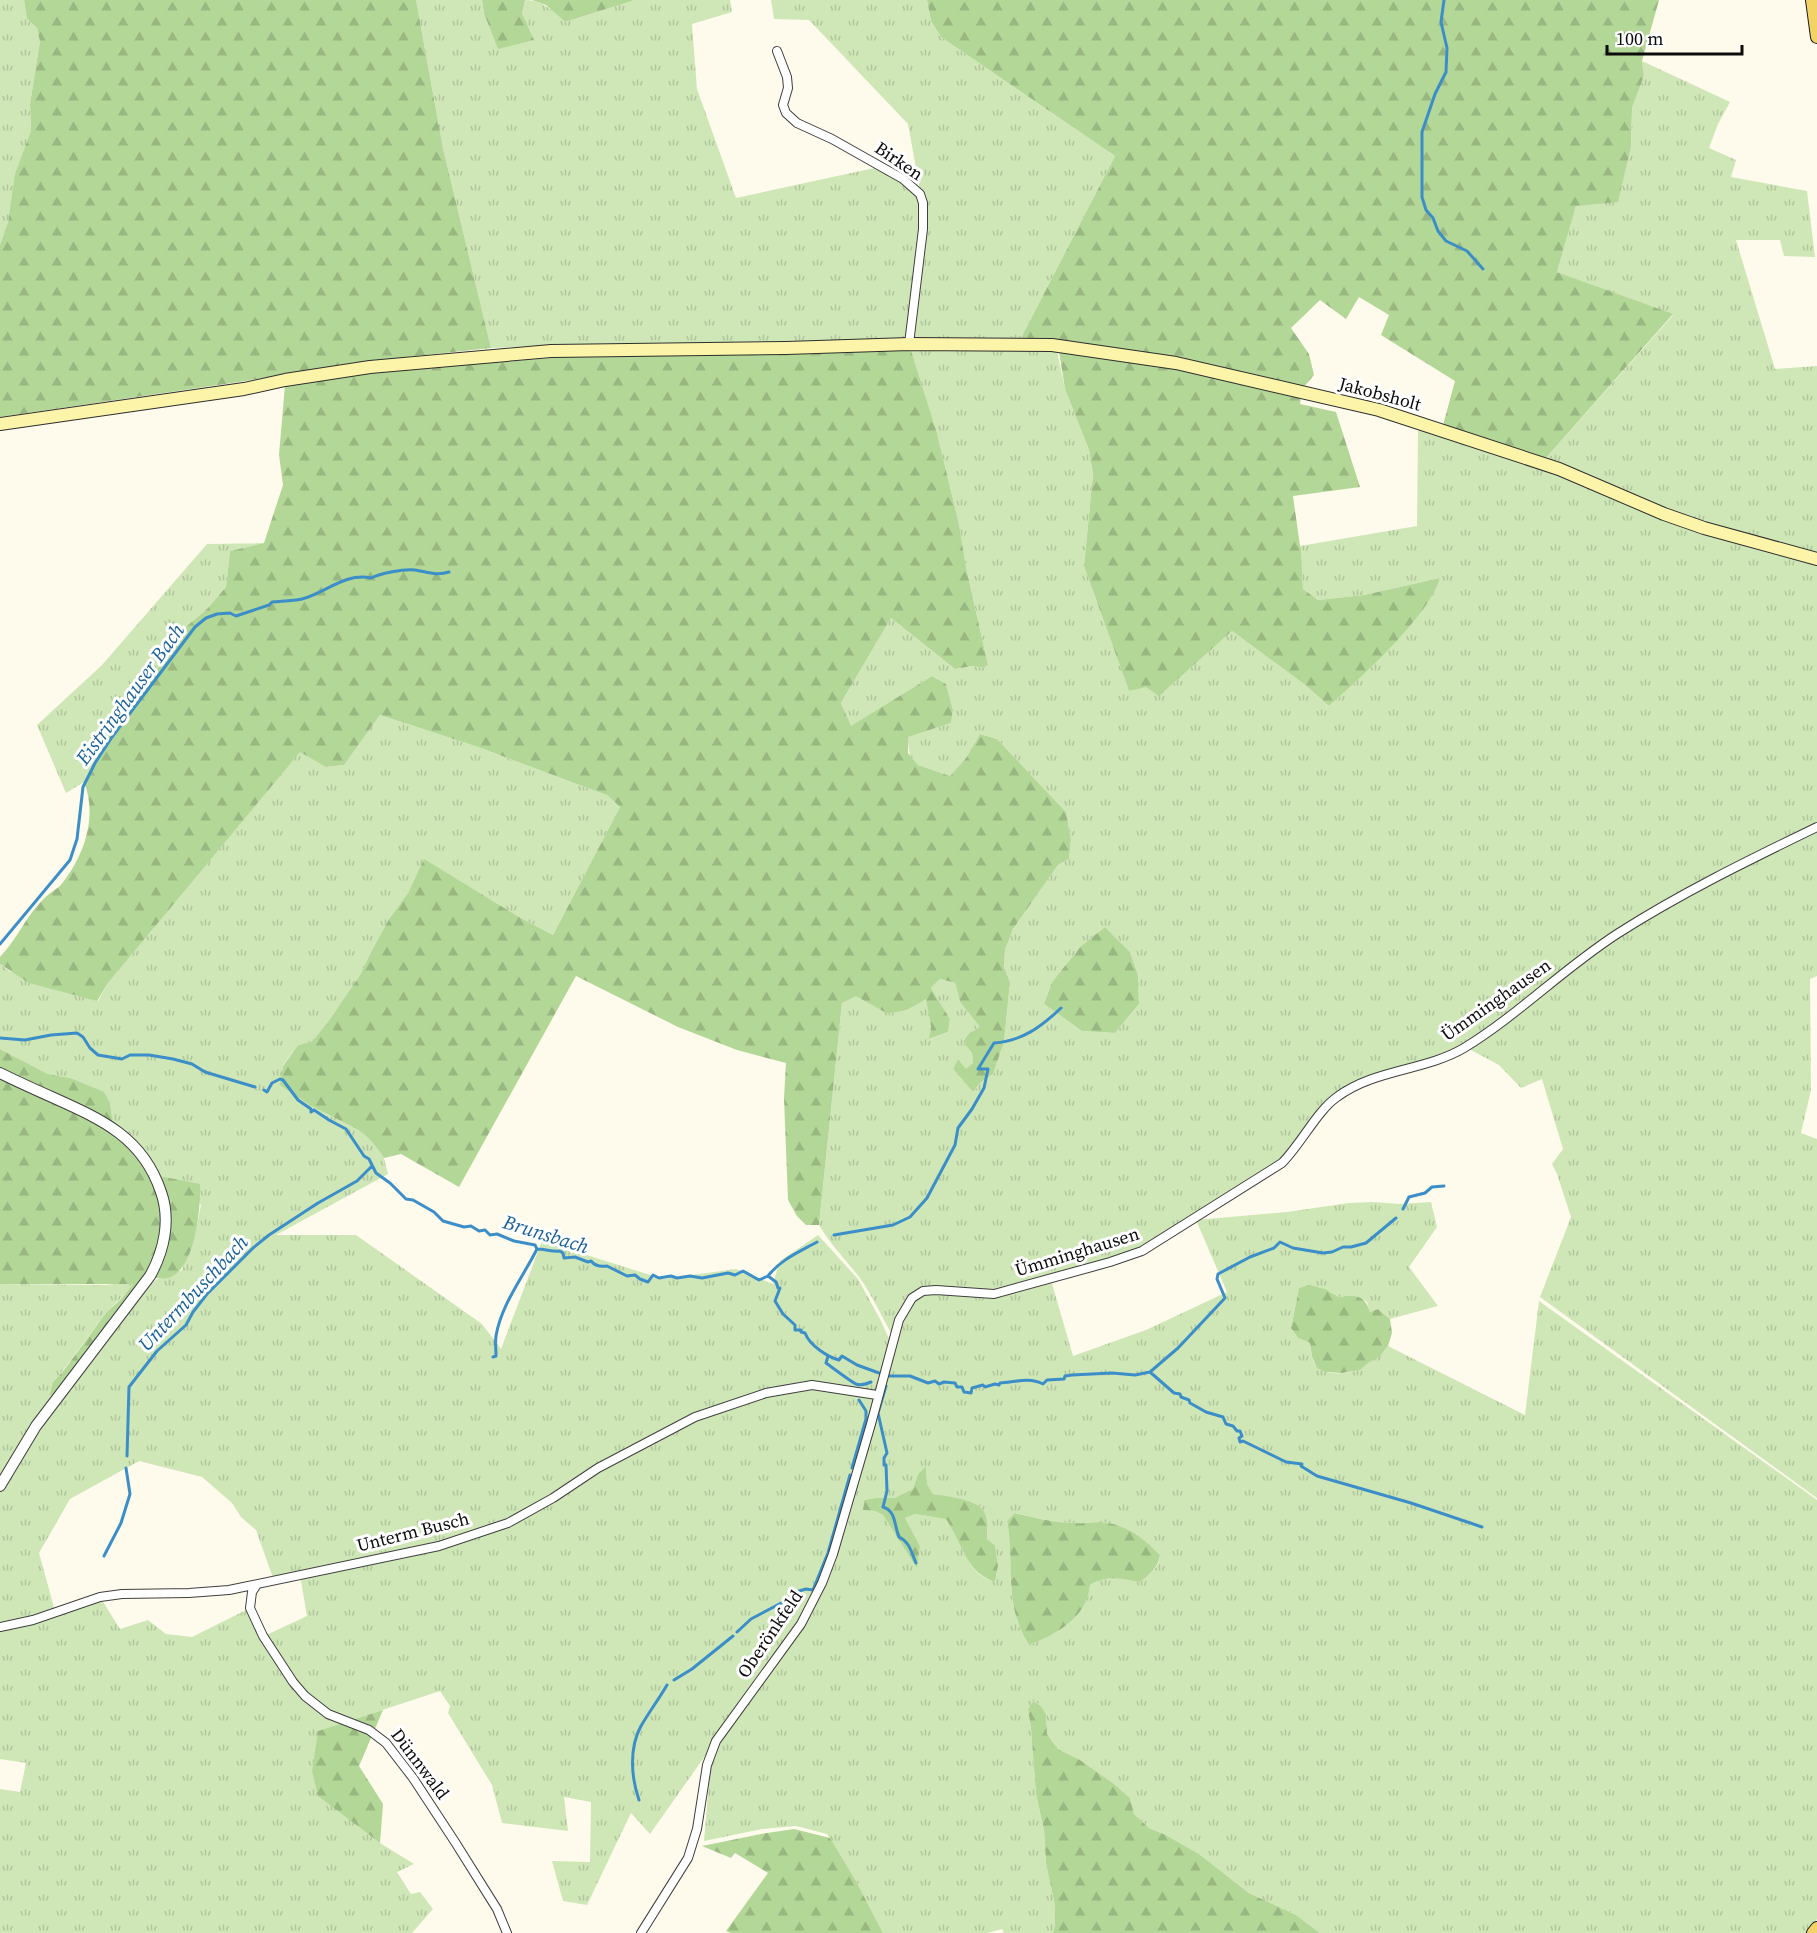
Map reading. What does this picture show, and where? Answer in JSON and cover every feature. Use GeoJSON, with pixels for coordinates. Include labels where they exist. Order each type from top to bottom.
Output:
{"type":"FeatureCollection","features":[{"type":"Feature","properties":{"kind":"main road"},"geometry":{"type":"LineString","coordinates":[[1812,0],[1817,37]]}},
{"type":"Feature","properties":{"kind":"main road","name":"Jakobsholt"},"geometry":{"type":"LineString","coordinates":[[0,423],[244,389],[285,380],[370,367],[551,351],[797,348],[909,344],[1052,345],[1176,363],[1379,410],[1559,469],[1664,514],[1704,528],[1817,559]]}},
{"type":"Feature","properties":{"kind":"main road"},"geometry":{"type":"LineString","coordinates":[[1813,1933],[1817,1928]]}},
{"type":"Feature","properties":{"kind":"street","name":"Birken"},"geometry":{"type":"LineString","coordinates":[[777,51],[787,77],[788,88],[783,105],[786,113],[796,123],[832,139],[903,179],[920,194],[923,203],[923,229],[909,344]]}},
{"type":"Feature","properties":{"kind":"street","name":"Ümminghausen"},"geometry":{"type":"LineString","coordinates":[[908,1304],[916,1294],[923,1291],[994,1294],[1142,1251],[1282,1163],[1329,1104],[1349,1089],[1463,1048],[1515,1012],[1617,934],[1699,886],[1817,827]]}},
{"type":"Feature","properties":{"kind":"street"},"geometry":{"type":"LineString","coordinates":[[0,1073],[89,1114],[108,1124],[129,1140],[148,1161],[157,1178],[163,1196],[166,1222],[161,1252],[150,1276],[36,1426],[0,1486]]}},
{"type":"Feature","properties":{"kind":"street","name":"Oberönkfeld"},"geometry":{"type":"LineString","coordinates":[[641,1933],[688,1858],[697,1829],[707,1765],[716,1741],[801,1624],[822,1583],[836,1543],[898,1320],[908,1304]]}},
{"type":"Feature","properties":{"kind":"street","name":"Unterm Busch"},"geometry":{"type":"LineString","coordinates":[[0,1628],[33,1620],[100,1597],[131,1593],[189,1593],[256,1586],[439,1546],[508,1523],[553,1498],[598,1468],[695,1417],[766,1393],[812,1385],[878,1395]]}},
{"type":"Feature","properties":{"kind":"street","name":"Dünnwald"},"geometry":{"type":"LineString","coordinates":[[256,1586],[252,1592],[250,1608],[263,1636],[289,1676],[305,1696],[321,1709],[343,1721],[369,1730],[386,1743],[413,1778],[455,1842],[497,1910],[507,1933]]}},
{"type":"Feature","properties":{"kind":"green space"},"geometry":{"type":"Polygon","coordinates":[[[0,0],[24,0],[27,19],[37,28],[40,41],[30,104],[31,131],[0,245],[0,0]]]}},
{"type":"Feature","properties":{"kind":"green space"},"geometry":{"type":"Polygon","coordinates":[[[24,0],[416,0],[443,148],[491,348],[351,363],[0,417],[0,245],[8,222],[15,174],[31,131],[30,104],[40,41],[37,28],[27,19],[24,0]]]}},
{"type":"Feature","properties":{"kind":"green space"},"geometry":{"type":"Polygon","coordinates":[[[416,0],[482,0],[484,13],[522,14],[525,0],[531,0],[547,7],[565,22],[635,0],[730,0],[732,12],[692,24],[697,89],[736,198],[879,167],[920,190],[908,124],[809,20],[774,19],[771,0],[927,0],[931,21],[941,37],[1115,156],[1021,338],[594,344],[491,348],[443,148],[416,0]]]}},
{"type":"Feature","properties":{"kind":"green space"},"geometry":{"type":"Polygon","coordinates":[[[482,0],[525,0],[522,14],[534,40],[498,49],[484,13],[482,0]]]}},
{"type":"Feature","properties":{"kind":"green space"},"geometry":{"type":"Polygon","coordinates":[[[532,0],[635,0],[565,22],[546,5],[532,0]]]}},
{"type":"Feature","properties":{"kind":"green space"},"geometry":{"type":"Polygon","coordinates":[[[927,0],[1659,0],[1642,61],[1644,76],[1632,108],[1631,146],[1618,202],[1576,206],[1557,272],[1673,314],[1545,459],[1443,425],[1455,381],[1381,335],[1389,315],[1359,297],[1346,319],[1320,300],[1291,328],[1309,354],[1314,375],[1302,389],[1300,404],[1336,412],[1360,487],[1293,496],[1301,553],[1303,589],[1318,600],[1364,595],[1440,578],[1433,593],[1408,628],[1375,664],[1329,706],[1304,684],[1232,631],[1159,696],[1146,687],[1129,691],[1084,566],[1093,474],[1089,450],[1065,389],[1057,339],[1021,338],[1115,156],[941,37],[931,21],[927,0]]]}},
{"type":"Feature","properties":{"kind":"green space"},"geometry":{"type":"Polygon","coordinates":[[[1642,61],[1730,102],[1709,148],[1736,160],[1731,177],[1807,191],[1815,257],[1784,256],[1780,240],[1736,240],[1775,369],[1817,366],[1817,557],[1704,526],[1545,459],[1673,315],[1557,272],[1576,206],[1631,146],[1632,108],[1644,76],[1642,61]]]}},
{"type":"Feature","properties":{"kind":"green space"},"geometry":{"type":"Polygon","coordinates":[[[911,350],[1057,351],[1065,389],[1089,450],[1093,474],[1084,566],[1129,691],[1146,686],[1160,695],[1232,631],[1304,684],[1329,706],[1342,695],[1408,628],[1433,593],[1440,578],[1364,595],[1318,600],[1303,589],[1300,546],[1417,526],[1418,431],[1421,428],[1434,428],[1559,469],[1664,514],[1704,528],[1817,559],[1817,976],[1810,979],[1811,1090],[1801,1133],[1817,1139],[1817,1498],[1540,1297],[1571,1217],[1552,1164],[1563,1149],[1542,1079],[1521,1088],[1499,1065],[1467,1048],[1491,1029],[1454,1052],[1349,1089],[1329,1104],[1282,1163],[1142,1251],[994,1294],[947,1291],[994,1295],[1051,1280],[1073,1356],[1146,1330],[1227,1292],[1196,1220],[1287,1212],[1349,1203],[1431,1202],[1437,1227],[1409,1267],[1438,1306],[1390,1319],[1378,1309],[1370,1312],[1367,1302],[1357,1297],[1339,1297],[1315,1287],[1299,1288],[1291,1328],[1298,1338],[1310,1343],[1316,1366],[1324,1371],[1336,1373],[1360,1369],[1388,1346],[1525,1415],[1539,1301],[1817,1500],[1817,1919],[1807,1933],[1320,1933],[1296,1915],[1249,1893],[1199,1854],[1149,1828],[1134,1814],[1130,1798],[1113,1783],[1080,1760],[1058,1749],[1047,1734],[1046,1714],[1041,1706],[1033,1701],[1028,1709],[1036,1794],[1044,1830],[1046,1864],[1055,1905],[1053,1933],[1004,1933],[1002,1929],[987,1933],[883,1933],[856,1881],[827,1834],[796,1826],[762,1829],[704,1841],[711,1757],[718,1742],[787,1647],[814,1605],[835,1555],[873,1425],[899,1320],[913,1298],[923,1291],[915,1293],[903,1309],[898,1319],[894,1338],[864,1284],[819,1225],[842,1003],[856,995],[888,1014],[907,1010],[926,998],[931,1027],[930,1039],[948,1032],[950,1019],[931,988],[940,979],[955,983],[960,1002],[980,1027],[969,1033],[963,1042],[972,1053],[973,1063],[966,1070],[958,1059],[953,1069],[973,1092],[980,1083],[993,1074],[1004,1042],[1010,982],[1004,967],[1005,950],[1013,929],[1058,865],[1069,859],[1071,840],[1066,812],[997,739],[980,734],[966,758],[950,776],[918,765],[910,756],[907,737],[951,723],[953,710],[946,684],[932,676],[851,727],[841,703],[891,618],[955,669],[973,666],[983,668],[988,665],[966,567],[959,524],[937,433],[911,350]],[[1105,927],[1081,946],[1052,982],[1044,1004],[1082,1031],[1115,1033],[1139,1004],[1138,975],[1130,952],[1105,927]],[[926,1466],[918,1474],[913,1489],[894,1498],[864,1500],[863,1510],[875,1511],[883,1515],[917,1567],[920,1546],[905,1518],[915,1514],[947,1519],[971,1565],[985,1578],[995,1582],[998,1566],[995,1545],[987,1539],[987,1520],[983,1510],[974,1503],[933,1494],[927,1484],[926,1466]],[[1016,1513],[1007,1521],[1013,1600],[1021,1630],[1029,1645],[1050,1636],[1069,1623],[1083,1606],[1090,1585],[1108,1578],[1140,1582],[1153,1570],[1160,1559],[1160,1555],[1141,1537],[1118,1525],[1100,1522],[1061,1522],[1016,1513]]]}},
{"type":"Feature","properties":{"kind":"green space"},"geometry":{"type":"Polygon","coordinates":[[[911,350],[937,433],[959,524],[966,567],[988,665],[983,668],[973,666],[955,669],[891,618],[841,703],[851,726],[932,676],[946,684],[953,710],[951,723],[908,737],[908,753],[918,765],[950,776],[966,758],[980,734],[997,739],[1066,812],[1071,840],[1069,859],[1058,865],[1013,929],[1005,950],[1004,967],[1010,982],[1004,1042],[993,1074],[980,1083],[973,1092],[953,1069],[958,1059],[966,1069],[973,1063],[972,1053],[963,1042],[969,1033],[980,1027],[960,1002],[955,983],[940,979],[931,988],[950,1019],[948,1032],[929,1039],[931,1027],[926,999],[907,1010],[888,1014],[856,996],[842,1003],[819,1225],[806,1225],[797,1216],[788,1200],[784,1098],[786,1063],[737,1050],[678,1027],[576,976],[459,1187],[401,1154],[384,1158],[372,1141],[360,1131],[316,1108],[280,1085],[283,1066],[298,1045],[312,1042],[360,975],[389,919],[408,893],[424,859],[553,935],[620,807],[607,795],[481,748],[380,715],[344,765],[326,767],[300,752],[108,983],[97,1001],[29,983],[0,964],[0,957],[33,911],[60,886],[82,850],[90,809],[84,782],[132,694],[170,656],[182,630],[207,609],[226,587],[230,551],[264,543],[283,485],[279,455],[285,385],[382,372],[597,354],[911,350]]]}},
{"type":"Feature","properties":{"kind":"green space"},"geometry":{"type":"Polygon","coordinates":[[[264,543],[230,551],[226,587],[207,609],[182,630],[170,656],[132,695],[84,782],[66,793],[37,725],[102,665],[207,544],[264,543]]]}},
{"type":"Feature","properties":{"kind":"green space"},"geometry":{"type":"Polygon","coordinates":[[[380,715],[481,748],[607,795],[620,807],[553,935],[424,860],[408,893],[389,919],[360,975],[330,1019],[312,1043],[298,1045],[283,1065],[281,1085],[328,1115],[354,1126],[373,1141],[384,1158],[388,1174],[276,1235],[356,1235],[482,1324],[501,1349],[542,1241],[663,1279],[736,1269],[773,1284],[780,1261],[818,1235],[858,1279],[890,1341],[876,1392],[813,1381],[693,1414],[508,1520],[436,1544],[273,1578],[256,1530],[241,1517],[232,1503],[202,1477],[139,1461],[70,1499],[39,1553],[55,1611],[0,1625],[0,1490],[27,1446],[138,1296],[157,1279],[182,1270],[196,1230],[201,1205],[159,1176],[113,1123],[110,1103],[70,1078],[48,1074],[0,1049],[0,964],[9,971],[98,1001],[108,983],[300,751],[326,767],[344,765],[380,715]]]}},
{"type":"Feature","properties":{"kind":"green space"},"geometry":{"type":"Polygon","coordinates":[[[1105,927],[1130,952],[1138,975],[1139,1004],[1115,1033],[1082,1031],[1044,1004],[1052,982],[1081,946],[1105,927]]]}},
{"type":"Feature","properties":{"kind":"green space"},"geometry":{"type":"Polygon","coordinates":[[[0,1049],[48,1074],[70,1078],[104,1092],[110,1103],[113,1123],[159,1176],[200,1184],[196,1230],[185,1262],[177,1273],[165,1279],[150,1276],[58,1399],[50,1395],[53,1382],[106,1313],[133,1284],[0,1284],[0,1049]]]}},
{"type":"Feature","properties":{"kind":"green space"},"geometry":{"type":"Polygon","coordinates":[[[134,1283],[98,1323],[53,1382],[55,1398],[0,1480],[0,1284],[106,1285],[134,1283]]]}},
{"type":"Feature","properties":{"kind":"green space"},"geometry":{"type":"Polygon","coordinates":[[[1309,1285],[1325,1289],[1339,1297],[1359,1297],[1368,1306],[1370,1312],[1378,1309],[1390,1319],[1392,1333],[1388,1346],[1379,1357],[1360,1370],[1342,1373],[1325,1372],[1317,1368],[1312,1357],[1310,1343],[1298,1338],[1291,1328],[1299,1288],[1309,1285]]]}},
{"type":"Feature","properties":{"kind":"green space"},"geometry":{"type":"Polygon","coordinates":[[[812,1385],[877,1395],[833,1554],[812,1604],[650,1834],[631,1813],[587,1905],[563,1901],[552,1861],[590,1862],[591,1802],[564,1797],[568,1831],[502,1823],[492,1785],[448,1713],[450,1706],[440,1691],[319,1731],[319,1796],[380,1843],[414,1864],[397,1872],[411,1894],[420,1892],[433,1909],[412,1933],[0,1933],[0,1789],[20,1792],[26,1763],[0,1759],[0,1629],[100,1597],[120,1629],[148,1620],[166,1634],[192,1637],[250,1608],[264,1636],[307,1616],[300,1575],[439,1546],[508,1523],[695,1417],[812,1385]]]}},
{"type":"Feature","properties":{"kind":"green space"},"geometry":{"type":"Polygon","coordinates":[[[926,1466],[927,1484],[933,1494],[974,1503],[985,1513],[987,1539],[995,1545],[998,1566],[995,1582],[970,1564],[946,1519],[915,1514],[905,1518],[920,1546],[917,1568],[883,1515],[875,1511],[863,1510],[864,1500],[894,1498],[913,1489],[918,1474],[926,1466]]]}},
{"type":"Feature","properties":{"kind":"green space"},"geometry":{"type":"Polygon","coordinates":[[[1015,1513],[1061,1522],[1100,1522],[1118,1525],[1133,1532],[1160,1555],[1158,1563],[1140,1582],[1109,1578],[1090,1585],[1083,1606],[1069,1623],[1050,1636],[1029,1645],[1016,1615],[1011,1584],[1007,1521],[1015,1513]]]}},
{"type":"Feature","properties":{"kind":"green space"},"geometry":{"type":"Polygon","coordinates":[[[1033,1701],[1041,1706],[1046,1714],[1047,1734],[1058,1749],[1080,1760],[1113,1783],[1130,1798],[1134,1814],[1149,1828],[1199,1854],[1249,1893],[1296,1915],[1320,1933],[1053,1933],[1055,1905],[1046,1864],[1044,1830],[1036,1794],[1028,1709],[1033,1701]]]}},
{"type":"Feature","properties":{"kind":"green space"},"geometry":{"type":"Polygon","coordinates":[[[383,1710],[359,1766],[383,1804],[380,1843],[318,1796],[312,1771],[318,1731],[383,1710]]]}},
{"type":"Feature","properties":{"kind":"green space"},"geometry":{"type":"Polygon","coordinates":[[[794,1829],[830,1838],[883,1933],[731,1933],[726,1931],[768,1873],[735,1853],[731,1858],[702,1846],[794,1829]]]}},
{"type":"Feature","properties":{"kind":"waterway"},"geometry":{"type":"LineString","coordinates":[[1444,0],[1441,22],[1447,48],[1446,72],[1435,94],[1422,132],[1422,197],[1426,210],[1446,241],[1467,251],[1483,269]]}},
{"type":"Feature","properties":{"kind":"waterway","name":"Eistringhauser Bach"},"geometry":{"type":"LineString","coordinates":[[0,944],[70,860],[77,839],[83,787],[95,763],[195,627],[206,618],[217,614],[230,613],[236,616],[272,602],[302,599],[353,578],[371,578],[404,570],[436,574],[449,572]]}},
{"type":"Feature","properties":{"kind":"waterway"},"geometry":{"type":"LineString","coordinates":[[834,1235],[893,1225],[910,1217],[927,1198],[955,1145],[958,1128],[984,1088],[988,1069],[978,1069],[994,1043],[1004,1042],[1030,1032],[1061,1008]]}},
{"type":"Feature","properties":{"kind":"waterway","name":"Brunsbach"},"geometry":{"type":"LineString","coordinates":[[0,1038],[25,1040],[77,1033],[98,1055],[122,1059],[130,1055],[173,1059],[192,1064],[205,1072],[255,1087]]}},
{"type":"Feature","properties":{"kind":"waterway","name":"Brunsbach"},"geometry":{"type":"LineString","coordinates":[[264,1090],[267,1092],[272,1083],[283,1080],[298,1100],[311,1109],[311,1112],[314,1110],[346,1129],[364,1156],[369,1159],[376,1173],[406,1199],[413,1200],[434,1212],[443,1221],[464,1227],[471,1226],[479,1231],[485,1230],[490,1235],[497,1234],[514,1241],[535,1245],[537,1249],[560,1251],[564,1258],[575,1257],[591,1261],[627,1276],[635,1275],[648,1282],[653,1275],[659,1278],[671,1276],[702,1278],[728,1273],[735,1275],[743,1271],[759,1280],[768,1276],[780,1288],[775,1301],[783,1314],[795,1325],[795,1330],[801,1330],[815,1346],[830,1356],[839,1360],[842,1356],[857,1365],[879,1373]]}},
{"type":"Feature","properties":{"kind":"waterway","name":"Untermbuschbach"},"geometry":{"type":"LineString","coordinates":[[127,1456],[129,1387],[157,1351],[186,1325],[207,1294],[253,1248],[318,1203],[357,1181],[372,1166]]}},
{"type":"Feature","properties":{"kind":"waterway"},"geometry":{"type":"LineString","coordinates":[[1403,1209],[1409,1197],[1425,1193],[1432,1187],[1444,1186]]}},
{"type":"Feature","properties":{"kind":"waterway"},"geometry":{"type":"LineString","coordinates":[[889,1376],[910,1376],[928,1383],[935,1381],[939,1384],[955,1383],[957,1387],[962,1387],[964,1392],[971,1393],[972,1388],[983,1385],[985,1387],[1017,1381],[1027,1380],[1043,1384],[1047,1380],[1064,1379],[1065,1376],[1072,1375],[1112,1373],[1135,1375],[1150,1372],[1178,1348],[1225,1298],[1217,1279],[1218,1274],[1250,1257],[1274,1248],[1280,1242],[1293,1248],[1323,1253],[1366,1243],[1396,1218]]}},
{"type":"Feature","properties":{"kind":"waterway"},"geometry":{"type":"LineString","coordinates":[[768,1276],[784,1261],[817,1242]]}},
{"type":"Feature","properties":{"kind":"waterway"},"geometry":{"type":"LineString","coordinates":[[493,1357],[496,1356],[496,1336],[503,1313],[537,1249]]}},
{"type":"Feature","properties":{"kind":"waterway"},"geometry":{"type":"LineString","coordinates":[[828,1356],[826,1363],[853,1382],[858,1385],[871,1382]]}},
{"type":"Feature","properties":{"kind":"waterway"},"geometry":{"type":"LineString","coordinates":[[1150,1372],[1174,1393],[1180,1394],[1190,1403],[1206,1412],[1223,1417],[1226,1424],[1240,1431],[1242,1436],[1239,1438],[1240,1442],[1243,1441],[1286,1462],[1302,1464],[1301,1466],[1317,1476],[1411,1503],[1482,1527]]}},
{"type":"Feature","properties":{"kind":"waterway"},"geometry":{"type":"LineString","coordinates":[[886,1386],[878,1413],[887,1453],[884,1458],[887,1491],[883,1507],[892,1515],[899,1537],[908,1545],[916,1563]]}},
{"type":"Feature","properties":{"kind":"waterway"},"geometry":{"type":"LineString","coordinates":[[852,1468],[866,1419],[866,1411],[859,1400]]}},
{"type":"Feature","properties":{"kind":"waterway","name":"Untermbuschbach"},"geometry":{"type":"LineString","coordinates":[[104,1556],[121,1523],[130,1494],[126,1468]]}},
{"type":"Feature","properties":{"kind":"waterway"},"geometry":{"type":"LineString","coordinates":[[737,1632],[751,1619],[799,1591],[813,1590],[828,1553],[850,1475]]}},
{"type":"Feature","properties":{"kind":"waterway"},"geometry":{"type":"LineString","coordinates":[[674,1680],[692,1669],[733,1636]]}},
{"type":"Feature","properties":{"kind":"waterway"},"geometry":{"type":"LineString","coordinates":[[639,1800],[632,1763],[634,1744],[641,1726],[667,1685]]}}]}
